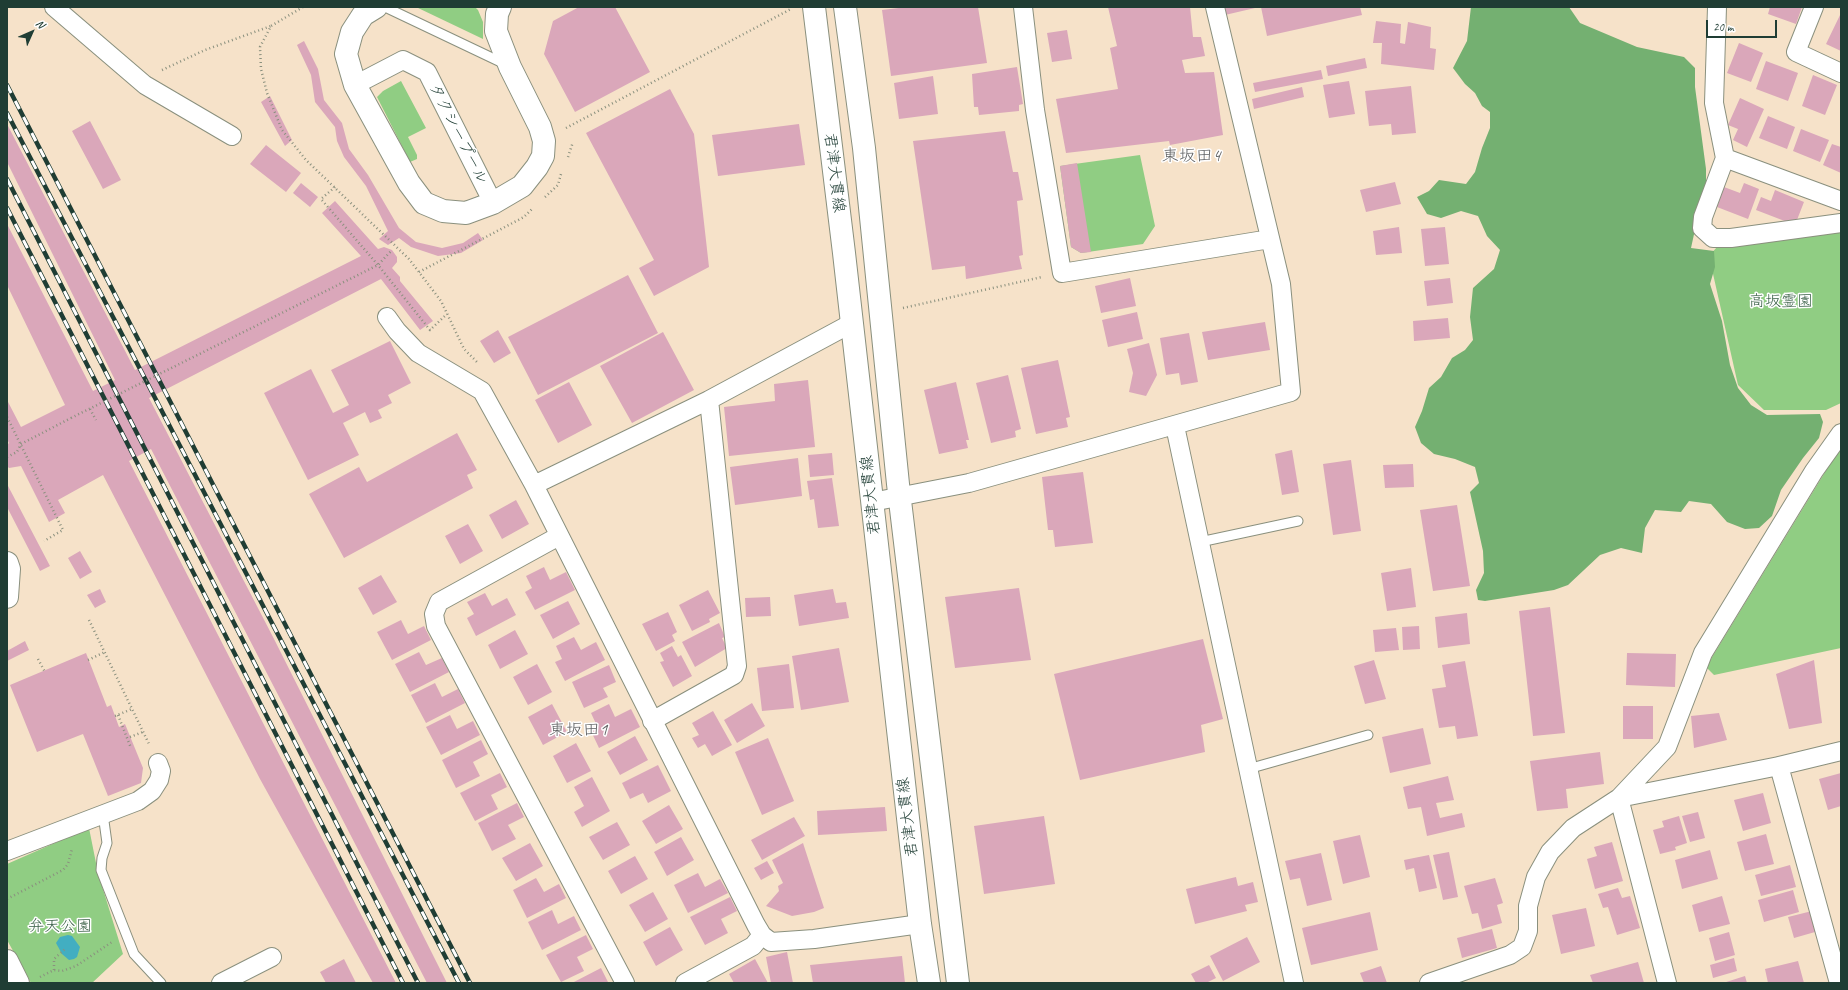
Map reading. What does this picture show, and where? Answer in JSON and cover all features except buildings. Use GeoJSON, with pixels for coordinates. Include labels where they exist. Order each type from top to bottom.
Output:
{"type":"FeatureCollection","features":[{"type":"Feature","properties":{"kind":"main road"},"geometry":{"type":"LineString","coordinates":[[376,7],[363,14],[352,32],[346,54],[355,84],[409,183],[424,203],[443,211],[466,213],[493,203],[522,186],[537,167],[543,156],[544,141],[540,127],[510,67],[496,31],[496,9]]}},
{"type":"Feature","properties":{"kind":"main road","name":"君津大貫線"},"geometry":{"type":"LineString","coordinates":[[814,7],[852,322],[920,924],[929,983]]}},
{"type":"Feature","properties":{"kind":"main road","name":"君津大貫線"},"geometry":{"type":"LineString","coordinates":[[845,7],[864,148],[900,497],[958,983]]}},
{"type":"Feature","properties":{"kind":"main road"},"geometry":{"type":"LineString","coordinates":[[7,563],[9,569],[7,597]]}},
{"type":"Feature","properties":{"kind":"main road"},"geometry":{"type":"LineString","coordinates":[[7,961],[26,982]]}},
{"type":"Feature","properties":{"kind":"street"},"geometry":{"type":"LineString","coordinates":[[54,7],[145,84],[232,136]]}},
{"type":"Feature","properties":{"kind":"street"},"geometry":{"type":"LineString","coordinates":[[1023,7],[1035,110],[1062,273],[1270,238]]}},
{"type":"Feature","properties":{"kind":"street"},"geometry":{"type":"LineString","coordinates":[[872,502],[969,483],[1291,392],[1281,284],[1215,7]]}},
{"type":"Feature","properties":{"kind":"street"},"geometry":{"type":"LineString","coordinates":[[1717,7],[1714,103],[1725,158],[1703,217],[1702,228],[1713,238],[1731,238],[1841,223]]}},
{"type":"Feature","properties":{"kind":"street"},"geometry":{"type":"LineString","coordinates":[[1814,7],[1796,52],[1841,72]]}},
{"type":"Feature","properties":{"kind":"street","name":"タクシープール"},"geometry":{"type":"LineString","coordinates":[[355,84],[403,60],[427,72],[493,203]]}},
{"type":"Feature","properties":{"kind":"street"},"geometry":{"type":"LineString","coordinates":[[1725,158],[1841,201]]}},
{"type":"Feature","properties":{"kind":"street"},"geometry":{"type":"LineString","coordinates":[[387,317],[396,331],[418,353],[482,391],[534,485],[558,536],[762,935],[771,942],[814,939],[920,924]]}},
{"type":"Feature","properties":{"kind":"street"},"geometry":{"type":"LineString","coordinates":[[534,485],[709,400],[852,322]]}},
{"type":"Feature","properties":{"kind":"street"},"geometry":{"type":"LineString","coordinates":[[652,721],[734,675],[737,666],[709,400]]}},
{"type":"Feature","properties":{"kind":"street"},"geometry":{"type":"LineString","coordinates":[[1175,426],[1294,983]]}},
{"type":"Feature","properties":{"kind":"street"},"geometry":{"type":"LineString","coordinates":[[1429,983],[1510,955],[1522,947],[1528,931],[1528,906],[1536,877],[1550,852],[1572,828],[1619,798],[1668,747],[1703,653],[1814,471],[1841,433]]}},
{"type":"Feature","properties":{"kind":"street"},"geometry":{"type":"LineString","coordinates":[[558,536],[439,602],[434,614],[436,626],[624,983]]}},
{"type":"Feature","properties":{"kind":"street"},"geometry":{"type":"LineString","coordinates":[[1619,798],[1779,766],[1841,751]]}},
{"type":"Feature","properties":{"kind":"street"},"geometry":{"type":"LineString","coordinates":[[7,851],[138,801],[152,791],[159,780],[161,771],[158,763]]}},
{"type":"Feature","properties":{"kind":"street"},"geometry":{"type":"LineString","coordinates":[[1779,766],[1839,983]]}},
{"type":"Feature","properties":{"kind":"street"},"geometry":{"type":"LineString","coordinates":[[1619,798],[1667,983]]}},
{"type":"Feature","properties":{"kind":"street"},"geometry":{"type":"LineString","coordinates":[[696,980],[753,946],[762,935]]}},
{"type":"Feature","properties":{"kind":"street"},"geometry":{"type":"LineString","coordinates":[[221,983],[272,957]]}},
{"type":"Feature","properties":{"kind":"lane"},"geometry":{"type":"LineString","coordinates":[[385,7],[510,67]]}},
{"type":"Feature","properties":{"kind":"lane"},"geometry":{"type":"LineString","coordinates":[[1200,542],[1298,521]]}},
{"type":"Feature","properties":{"kind":"lane"},"geometry":{"type":"LineString","coordinates":[[1248,769],[1368,736]]}},
{"type":"Feature","properties":{"kind":"lane"},"geometry":{"type":"LineString","coordinates":[[103,814],[107,843],[102,858],[101,870],[134,954],[161,983]]}},
{"type":"Feature","properties":{"kind":"path"},"geometry":{"type":"LineString","coordinates":[[159,71],[205,50],[271,26],[303,7]]}},
{"type":"Feature","properties":{"kind":"path"},"geometry":{"type":"LineString","coordinates":[[566,128],[791,9]]}},
{"type":"Feature","properties":{"kind":"path"},"geometry":{"type":"LineString","coordinates":[[271,26],[260,47],[261,69],[267,92],[282,130],[306,160],[412,263],[441,301],[464,349],[479,364]]}},
{"type":"Feature","properties":{"kind":"path"},"geometry":{"type":"LineString","coordinates":[[335,187],[321,199],[378,265],[430,330],[447,314]]}},
{"type":"Feature","properties":{"kind":"path"},"geometry":{"type":"LineString","coordinates":[[7,457],[17,452],[21,444],[378,265],[396,246]]}},
{"type":"Feature","properties":{"kind":"path"},"geometry":{"type":"LineString","coordinates":[[902,308],[1062,273]]}},
{"type":"Feature","properties":{"kind":"path"},"geometry":{"type":"LineString","coordinates":[[90,409],[96,420]]}},
{"type":"Feature","properties":{"kind":"path"},"geometry":{"type":"LineString","coordinates":[[7,417],[63,530],[44,541]]}},
{"type":"Feature","properties":{"kind":"path"},"geometry":{"type":"LineString","coordinates":[[89,620],[158,763]]}},
{"type":"Feature","properties":{"kind":"path"},"geometry":{"type":"LineString","coordinates":[[88,660],[105,652]]}},
{"type":"Feature","properties":{"kind":"path"},"geometry":{"type":"LineString","coordinates":[[38,659],[45,672]]}},
{"type":"Feature","properties":{"kind":"path"},"geometry":{"type":"LineString","coordinates":[[115,716],[132,710]]}},
{"type":"Feature","properties":{"kind":"path"},"geometry":{"type":"LineString","coordinates":[[118,715],[131,748]]}},
{"type":"Feature","properties":{"kind":"path"},"geometry":{"type":"LineString","coordinates":[[130,737],[143,732]]}},
{"type":"Feature","properties":{"kind":"path"},"geometry":{"type":"LineString","coordinates":[[7,899],[63,870],[68,864],[72,854],[71,826]]}},
{"type":"Feature","properties":{"kind":"path"},"geometry":{"type":"LineString","coordinates":[[26,982],[54,970],[62,971],[76,966],[125,934]]}},
{"type":"Feature","properties":{"kind":"path"},"geometry":{"type":"LineString","coordinates":[[54,970],[53,961],[65,949]]}},
{"type":"Feature","properties":{"kind":"green space"},"geometry":{"type":"Polygon","coordinates":[[[416,7],[475,7],[478,10],[483,22],[483,39],[416,7]]]}},
{"type":"Feature","properties":{"kind":"green space"},"geometry":{"type":"Polygon","coordinates":[[[1471,7],[1569,7],[1580,23],[1637,47],[1684,57],[1695,68],[1695,87],[1706,169],[1706,195],[1698,216],[1691,248],[1714,251],[1715,267],[1710,284],[1722,321],[1730,365],[1738,388],[1751,405],[1767,415],[1820,414],[1823,422],[1819,438],[1781,490],[1772,516],[1759,528],[1745,529],[1727,522],[1711,504],[1689,501],[1681,512],[1655,510],[1645,528],[1642,553],[1621,548],[1600,555],[1568,585],[1554,590],[1485,601],[1478,600],[1476,590],[1484,573],[1483,551],[1470,492],[1479,483],[1475,467],[1455,459],[1434,454],[1421,443],[1415,427],[1429,388],[1441,377],[1452,358],[1465,350],[1473,340],[1470,317],[1473,288],[1494,269],[1500,250],[1487,236],[1478,216],[1461,211],[1441,218],[1427,214],[1417,197],[1429,191],[1439,180],[1466,184],[1475,172],[1490,128],[1490,112],[1482,106],[1475,93],[1465,84],[1453,68],[1467,41],[1471,7]]]}},
{"type":"Feature","properties":{"kind":"green space"},"geometry":{"type":"Polygon","coordinates":[[[401,81],[426,128],[408,137],[417,155],[417,159],[410,162],[377,97],[383,91],[401,81]]]}},
{"type":"Feature","properties":{"kind":"green space"},"geometry":{"type":"Polygon","coordinates":[[[1140,155],[1155,226],[1143,244],[1081,253],[1071,247],[1060,166],[1140,155]]]}},
{"type":"Feature","properties":{"kind":"green space","name":"高坂霊園"},"geometry":{"type":"Polygon","coordinates":[[[1841,231],[1841,403],[1826,410],[1764,410],[1738,385],[1709,256],[1717,247],[1841,231]]]}},
{"type":"Feature","properties":{"kind":"green space"},"geometry":{"type":"Polygon","coordinates":[[[1841,446],[1841,648],[1714,675],[1706,667],[1841,446]]]}},
{"type":"Feature","properties":{"kind":"green space","name":"弁天公園"},"geometry":{"type":"Polygon","coordinates":[[[89,828],[98,873],[123,954],[92,983],[31,983],[7,940],[7,864],[89,828]]]}},
{"type":"Feature","properties":{"kind":"water"},"geometry":{"type":"Polygon","coordinates":[[[68,935],[72,936],[80,947],[77,957],[69,960],[62,954],[56,943],[60,937],[68,935]]]}},
{"type":"Feature","properties":{"kind":"railway"},"geometry":{"type":"LineString","coordinates":[[7,85],[470,983]]}},
{"type":"Feature","properties":{"kind":"railway"},"geometry":{"type":"LineString","coordinates":[[7,113],[459,983]]}},
{"type":"Feature","properties":{"kind":"railway"},"geometry":{"type":"LineString","coordinates":[[7,179],[418,983]]}},
{"type":"Feature","properties":{"kind":"railway"},"geometry":{"type":"LineString","coordinates":[[7,208],[403,983]]}},
{"type":"Feature","properties":{"kind":"district","name":"東坂田4"},"geometry":{"type":"Point","coordinates":[1191,157]}},
{"type":"Feature","properties":{"kind":"district","name":"東坂田1"},"geometry":{"type":"Point","coordinates":[578,731]}}]}
